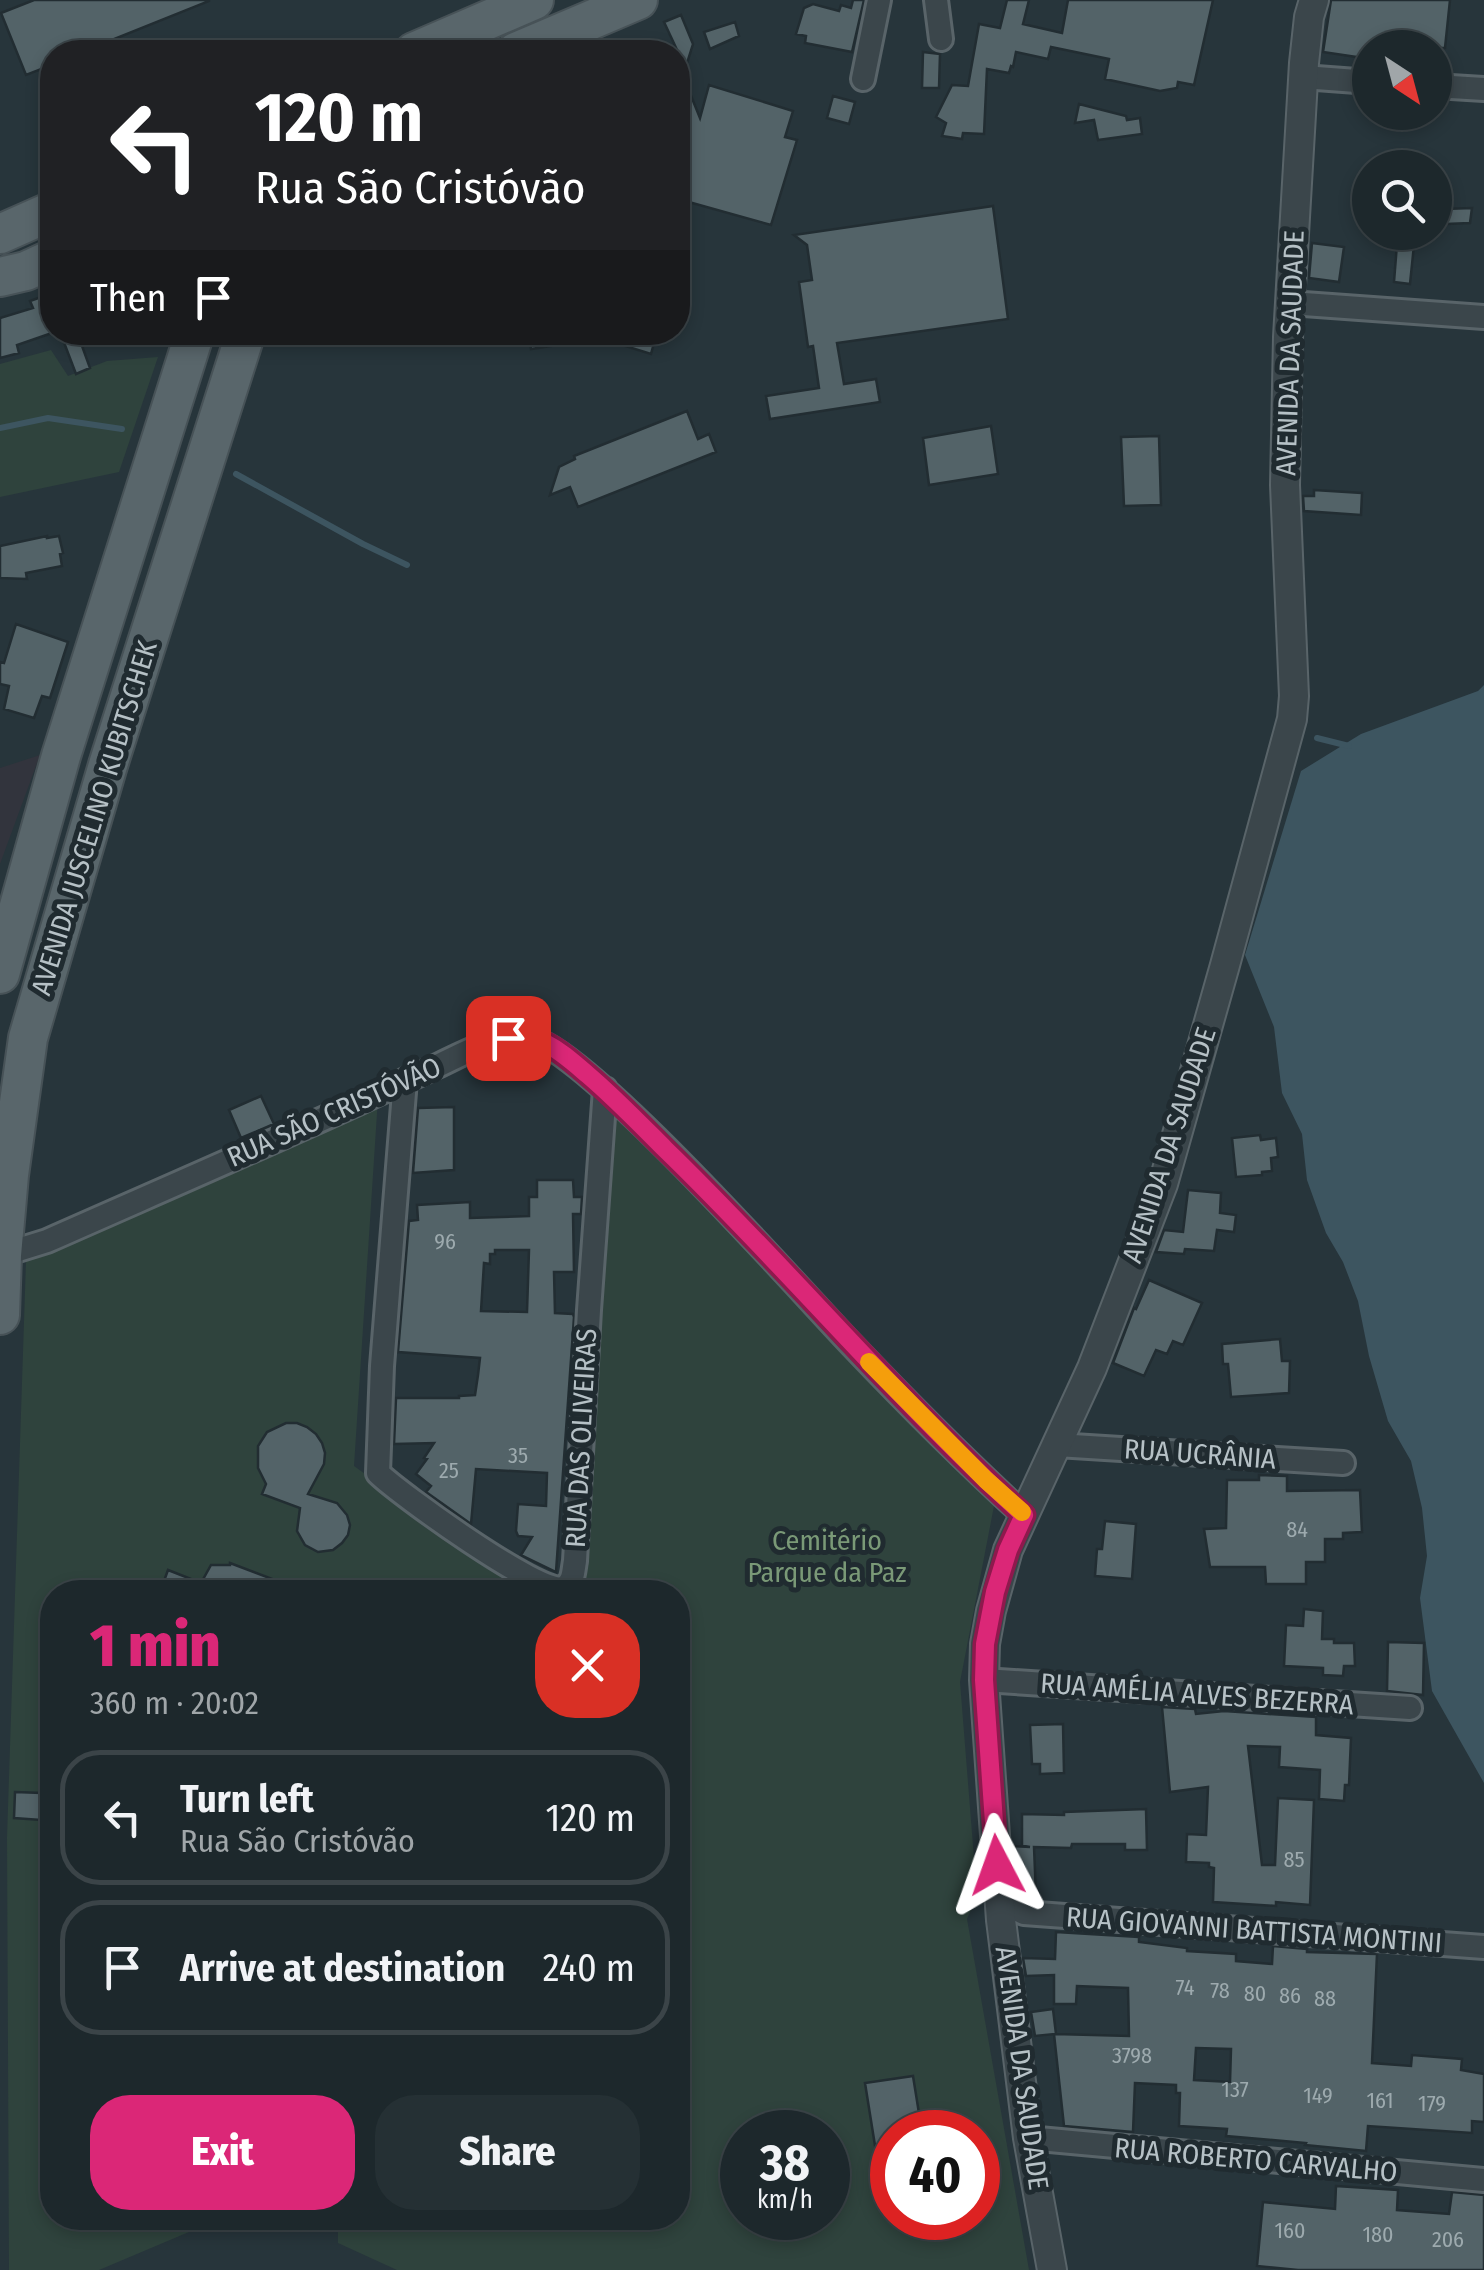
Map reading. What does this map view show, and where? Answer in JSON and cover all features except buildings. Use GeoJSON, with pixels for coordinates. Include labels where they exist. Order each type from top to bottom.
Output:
{"type":"FeatureCollection","features":[{"type":"Feature","properties":{"kind":"main road"},"geometry":{"type":"LineString","coordinates":[[442,40],[534,0]]}},
{"type":"Feature","properties":{"kind":"main road"},"geometry":{"type":"LineString","coordinates":[[544,40],[638,0]]}},
{"type":"Feature","properties":{"kind":"main road"},"geometry":{"type":"LineString","coordinates":[[0,234],[40,216]]}},
{"type":"Feature","properties":{"kind":"main road","name":"AVENIDA JUSCELINO KUBITSCHEK"},"geometry":{"type":"LineString","coordinates":[[0,974],[61,756],[191,345]]}},
{"type":"Feature","properties":{"kind":"main road","name":"AVENIDA JUSCELINO KUBITSCHEK"},"geometry":{"type":"LineString","coordinates":[[0,1316],[4,1174],[28,1038],[108,765],[242,345]]}},
{"type":"Feature","properties":{"kind":"street"},"geometry":{"type":"LineString","coordinates":[[863,80],[879,0]]}},
{"type":"Feature","properties":{"kind":"street"},"geometry":{"type":"LineString","coordinates":[[936,0],[940,39]]}},
{"type":"Feature","properties":{"kind":"street","name":"AVENIDA DA SAUDADE"},"geometry":{"type":"LineString","coordinates":[[1052,2270],[1028,2138],[984,1680],[985,1644],[1008,1550],[1092,1368],[1162,1184],[1292,719],[1285,485],[1290,302],[1303,77],[1314,0]]}},
{"type":"Feature","properties":{"kind":"street"},"geometry":{"type":"LineString","coordinates":[[1303,77],[1352,81]]}},
{"type":"Feature","properties":{"kind":"street"},"geometry":{"type":"LineString","coordinates":[[1452,87],[1484,89]]}},
{"type":"Feature","properties":{"kind":"street"},"geometry":{"type":"LineString","coordinates":[[1290,302],[1484,317]]}},
{"type":"Feature","properties":{"kind":"street","name":"RUA SÃO CRISTÓVÃO"},"geometry":{"type":"LineString","coordinates":[[2,1255],[47,1241],[477,1046],[530,1037],[562,1053],[708,1190],[854,1347],[1024,1515]]}},
{"type":"Feature","properties":{"kind":"street","name":"RUA DAS OLIVEIRAS"},"geometry":{"type":"LineString","coordinates":[[406,1080],[385,1328],[378,1472],[399,1492],[532,1580]]}},
{"type":"Feature","properties":{"kind":"street","name":"RUA DAS OLIVEIRAS"},"geometry":{"type":"LineString","coordinates":[[572,1580],[604,1090]]}},
{"type":"Feature","properties":{"kind":"street","name":"RUA UCRÂNIA"},"geometry":{"type":"LineString","coordinates":[[1057,1445],[1343,1463]]}},
{"type":"Feature","properties":{"kind":"street","name":"RUA AMÉLIA ALVES BEZERRA"},"geometry":{"type":"LineString","coordinates":[[984,1680],[1410,1708]]}},
{"type":"Feature","properties":{"kind":"street","name":"RUA GIOVANNI BATTISTA MONTINI"},"geometry":{"type":"LineString","coordinates":[[1008,1912],[1484,1946]]}},
{"type":"Feature","properties":{"kind":"street","name":"RUA ROBERTO CARVALHO"},"geometry":{"type":"LineString","coordinates":[[1028,2138],[1484,2180]]}},
{"type":"Feature","properties":{"kind":"shaded area"},"geometry":{"type":"Polygon","coordinates":[[[40,755],[0,864],[0,768],[40,755]]]}},
{"type":"Feature","properties":{"kind":"green space"},"geometry":{"type":"Polygon","coordinates":[[[51,350],[68,376],[107,361],[158,357],[119,472],[0,497],[0,364],[51,350]]]}},
{"type":"Feature","properties":{"kind":"green space"},"geometry":{"type":"Polygon","coordinates":[[[378,1098],[354,1466],[512,1580],[40,1580],[40,2230],[194,2230],[99,2270],[9,2270],[7,1838],[26,1261],[378,1098]]]}},
{"type":"Feature","properties":{"kind":"green space","name":"Cemitério Parque da Paz"},"geometry":{"type":"Polygon","coordinates":[[[621,1115],[994,1506],[960,1682],[977,1896],[967,1919],[1029,2270],[397,2270],[338,2243],[338,2230],[690,2230],[690,1580],[585,1580],[606,1120],[621,1115]]]}},
{"type":"Feature","properties":{"kind":"water"},"geometry":{"type":"Polygon","coordinates":[[[1484,685],[1484,1783],[1432,1691],[1420,1598],[1427,1556],[1422,1508],[1411,1461],[1388,1421],[1358,1301],[1343,1262],[1326,1233],[1307,1180],[1302,1134],[1282,1093],[1274,1027],[1245,955],[1301,771],[1361,734],[1478,691],[1484,685]]]}},
{"type":"Feature","properties":{"kind":"waterway"},"geometry":{"type":"LineString","coordinates":[[0,428],[48,418],[122,429]]}},
{"type":"Feature","properties":{"kind":"waterway"},"geometry":{"type":"LineString","coordinates":[[236,474],[407,565]]}},
{"type":"Feature","properties":{"kind":"waterway"},"geometry":{"type":"LineString","coordinates":[[1317,738],[1349,746]]}},
{"type":"Feature","properties":{"kind":"slow traffic"},"geometry":{"type":"LineString","coordinates":[[869,1362],[1022,1512]]}},
{"type":"Feature","properties":{"kind":"route"},"geometry":{"type":"LineString","coordinates":[[508,1038],[530,1037],[544,1042],[604,1090],[708,1190],[854,1347],[1024,1515],[995,1592],[985,1644],[997,1865]]}}]}
